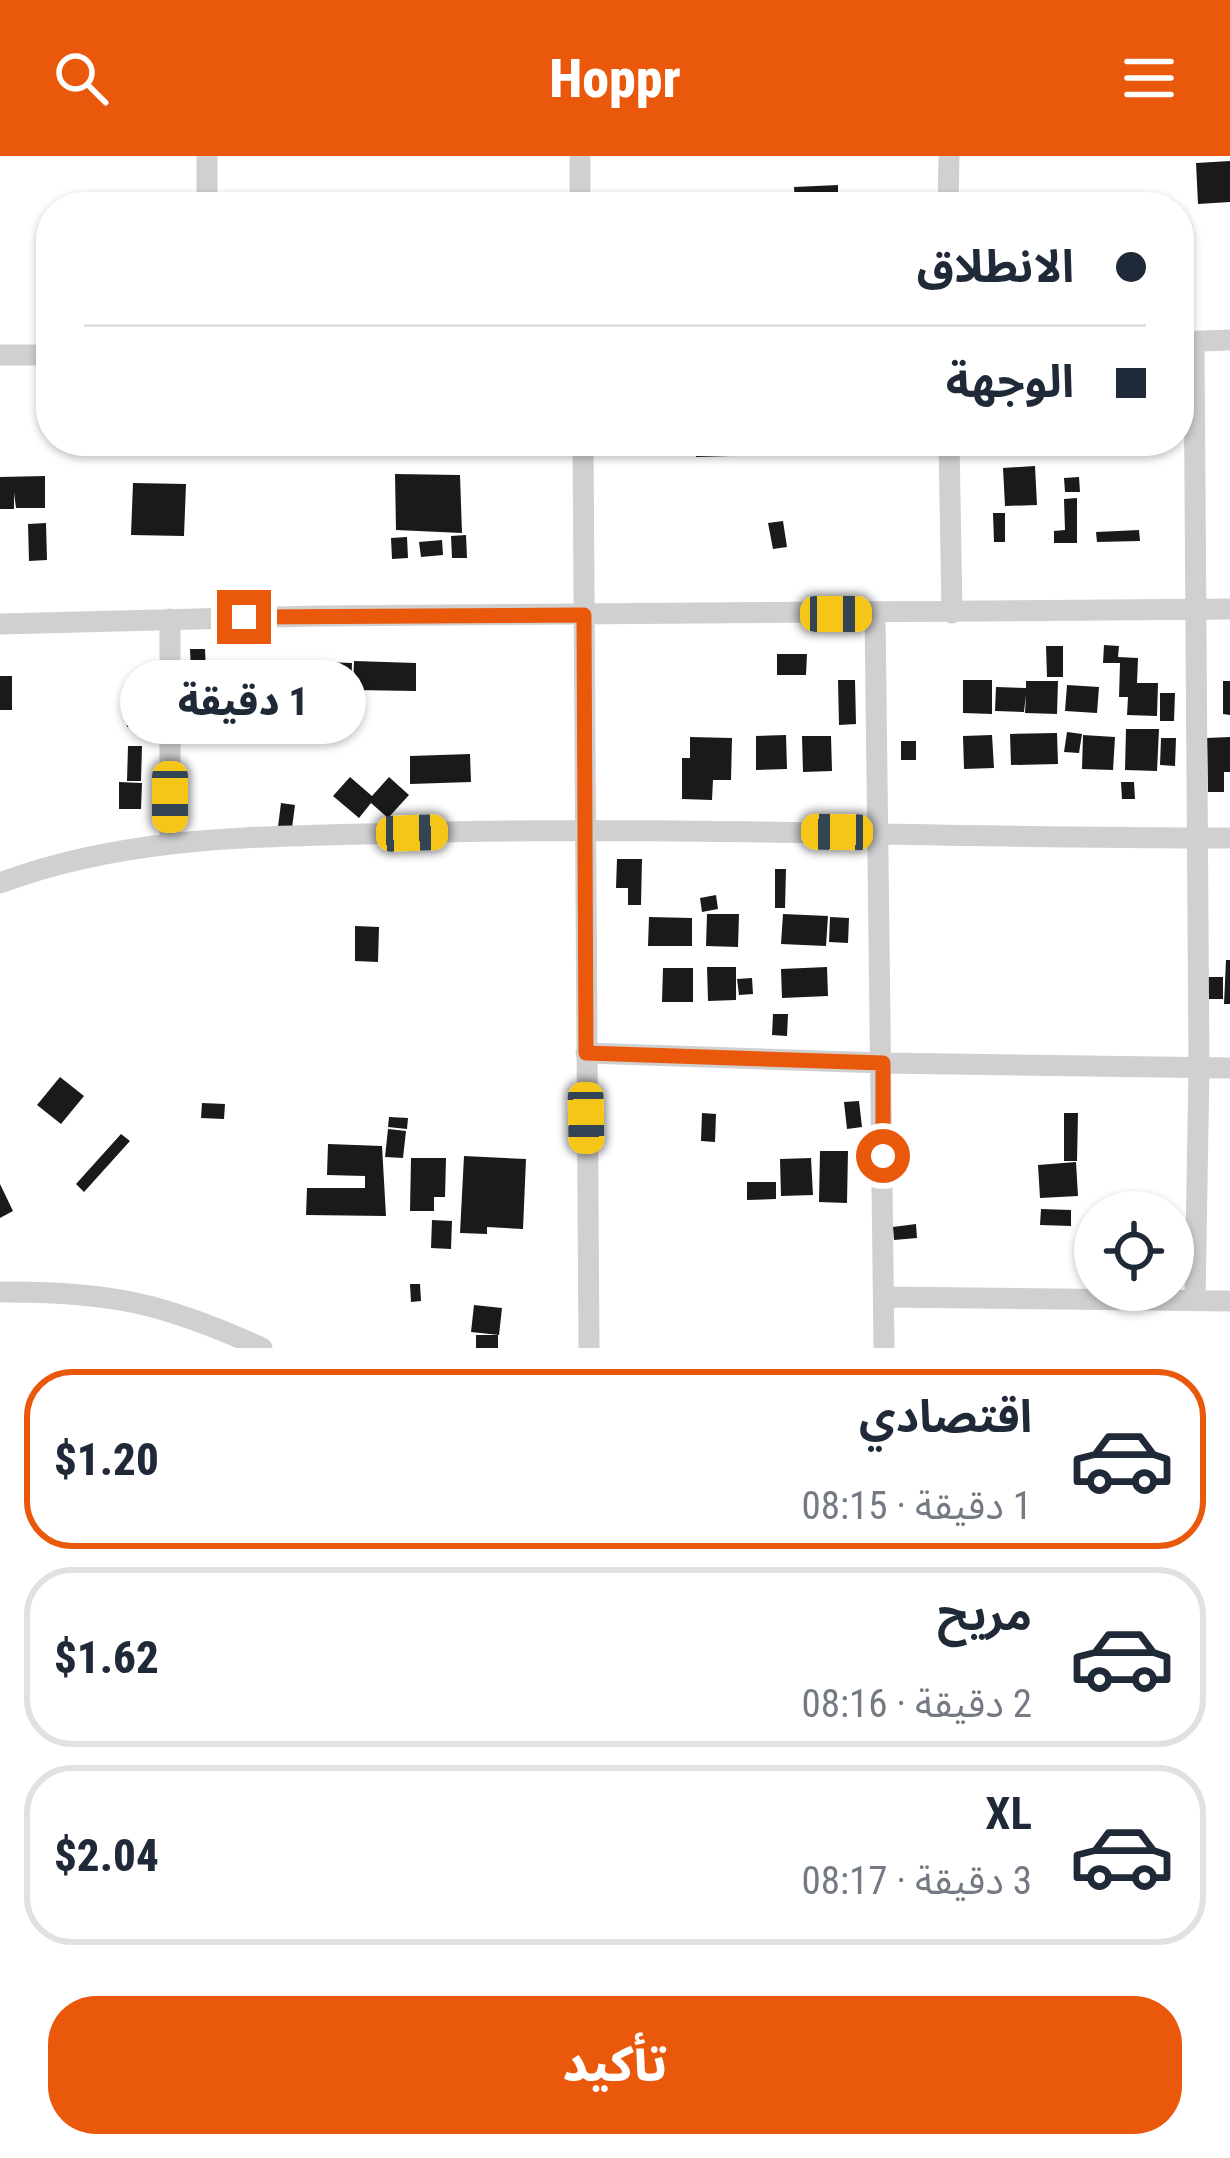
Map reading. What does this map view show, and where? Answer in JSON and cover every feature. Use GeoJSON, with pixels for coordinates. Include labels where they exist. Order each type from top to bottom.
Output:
{"type":"FeatureCollection","features":[{"type":"Feature","properties":{"kind":"street"},"geometry":{"type":"LineString","coordinates":[[206,156],[207,192]]}},
{"type":"Feature","properties":{"kind":"street"},"geometry":{"type":"LineString","coordinates":[[580,156],[580,192]]}},
{"type":"Feature","properties":{"kind":"street"},"geometry":{"type":"LineString","coordinates":[[948,192],[949,156]]}},
{"type":"Feature","properties":{"kind":"street"},"geometry":{"type":"LineString","coordinates":[[1194,342],[1230,340]]}},
{"type":"Feature","properties":{"kind":"street"},"geometry":{"type":"LineString","coordinates":[[0,355],[36,356]]}},
{"type":"Feature","properties":{"kind":"street"},"geometry":{"type":"LineString","coordinates":[[583,456],[589,1348]]}},
{"type":"Feature","properties":{"kind":"street"},"geometry":{"type":"LineString","coordinates":[[949,456],[952,613]]}},
{"type":"Feature","properties":{"kind":"street"},"geometry":{"type":"LineString","coordinates":[[1190,456],[1199,1068],[1195,1300]]}},
{"type":"Feature","properties":{"kind":"street"},"geometry":{"type":"LineString","coordinates":[[0,624],[1230,609]]}},
{"type":"Feature","properties":{"kind":"street"},"geometry":{"type":"LineString","coordinates":[[874,614],[884,1348]]}},
{"type":"Feature","properties":{"kind":"street"},"geometry":{"type":"LineString","coordinates":[[170,619],[170,842]]}},
{"type":"Feature","properties":{"kind":"street"},"geometry":{"type":"LineString","coordinates":[[0,883],[84,856],[170,842],[585,828],[1230,838]]}},
{"type":"Feature","properties":{"kind":"street"},"geometry":{"type":"LineString","coordinates":[[586,1053],[1230,1068]]}},
{"type":"Feature","properties":{"kind":"street"},"geometry":{"type":"LineString","coordinates":[[0,1292],[106,1295],[166,1308],[226,1340],[262,1348]]}},
{"type":"Feature","properties":{"kind":"street"},"geometry":{"type":"LineString","coordinates":[[884,1297],[1230,1300]]}},
{"type":"Feature","properties":{"kind":"building"},"geometry":{"type":"Polygon","coordinates":[[[1230,161],[1230,202],[1198,204],[1196,163],[1230,161]]]}},
{"type":"Feature","properties":{"kind":"building"},"geometry":{"type":"Polygon","coordinates":[[[838,185],[838,192],[794,192],[794,187],[838,185]]]}},
{"type":"Feature","properties":{"kind":"building"},"geometry":{"type":"Polygon","coordinates":[[[1035,466],[1037,505],[1005,506],[1003,468],[1035,466]]]}},
{"type":"Feature","properties":{"kind":"building"},"geometry":{"type":"Polygon","coordinates":[[[395,474],[460,475],[462,533],[396,530],[395,474]]]}},
{"type":"Feature","properties":{"kind":"building"},"geometry":{"type":"Polygon","coordinates":[[[45,476],[45,508],[16,508],[14,493],[14,509],[0,509],[0,477],[45,476]]]}},
{"type":"Feature","properties":{"kind":"building"},"geometry":{"type":"Polygon","coordinates":[[[1079,477],[1080,492],[1065,492],[1064,478],[1079,477]]]}},
{"type":"Feature","properties":{"kind":"building"},"geometry":{"type":"Polygon","coordinates":[[[133,483],[186,484],[184,536],[131,535],[133,483]]]}},
{"type":"Feature","properties":{"kind":"building"},"geometry":{"type":"Polygon","coordinates":[[[1077,498],[1077,543],[1054,543],[1054,531],[1065,530],[1064,499],[1077,498]]]}},
{"type":"Feature","properties":{"kind":"building"},"geometry":{"type":"Polygon","coordinates":[[[993,513],[1005,513],[1005,542],[994,542],[993,513]]]}},
{"type":"Feature","properties":{"kind":"building"},"geometry":{"type":"Polygon","coordinates":[[[783,521],[787,547],[773,549],[768,523],[783,521]]]}},
{"type":"Feature","properties":{"kind":"building"},"geometry":{"type":"Polygon","coordinates":[[[46,523],[47,560],[29,561],[28,524],[46,523]]]}},
{"type":"Feature","properties":{"kind":"building"},"geometry":{"type":"Polygon","coordinates":[[[1139,530],[1140,541],[1097,542],[1096,532],[1139,530]]]}},
{"type":"Feature","properties":{"kind":"building"},"geometry":{"type":"Polygon","coordinates":[[[466,535],[467,558],[452,558],[451,536],[466,535]]]}},
{"type":"Feature","properties":{"kind":"building"},"geometry":{"type":"Polygon","coordinates":[[[407,537],[408,558],[392,559],[391,538],[407,537]]]}},
{"type":"Feature","properties":{"kind":"building"},"geometry":{"type":"Polygon","coordinates":[[[442,540],[443,555],[421,557],[419,542],[442,540]]]}},
{"type":"Feature","properties":{"kind":"building"},"geometry":{"type":"Polygon","coordinates":[[[1104,645],[1119,646],[1118,657],[1138,658],[1137,683],[1158,683],[1157,716],[1127,715],[1128,697],[1119,697],[1120,663],[1103,663],[1104,645]]]}},
{"type":"Feature","properties":{"kind":"building"},"geometry":{"type":"Polygon","coordinates":[[[1046,646],[1063,646],[1063,677],[1047,677],[1046,646]]]}},
{"type":"Feature","properties":{"kind":"building"},"geometry":{"type":"Polygon","coordinates":[[[190,649],[205,649],[206,672],[191,672],[190,649]]]}},
{"type":"Feature","properties":{"kind":"building"},"geometry":{"type":"Polygon","coordinates":[[[777,654],[807,654],[806,675],[777,675],[777,654]]]}},
{"type":"Feature","properties":{"kind":"building"},"geometry":{"type":"Polygon","coordinates":[[[354,661],[416,663],[416,691],[353,690],[354,661]]]}},
{"type":"Feature","properties":{"kind":"building"},"geometry":{"type":"Polygon","coordinates":[[[321,662],[352,663],[351,690],[321,689],[321,662]]]}},
{"type":"Feature","properties":{"kind":"building"},"geometry":{"type":"Polygon","coordinates":[[[0,676],[12,676],[12,710],[0,710],[0,676]]]}},
{"type":"Feature","properties":{"kind":"building"},"geometry":{"type":"Polygon","coordinates":[[[838,680],[855,680],[856,724],[839,725],[838,680]]]}},
{"type":"Feature","properties":{"kind":"building"},"geometry":{"type":"Polygon","coordinates":[[[963,680],[992,680],[992,714],[963,713],[963,680]]]}},
{"type":"Feature","properties":{"kind":"building"},"geometry":{"type":"Polygon","coordinates":[[[1026,681],[1058,681],[1057,714],[1025,713],[1026,694],[1024,712],[995,711],[996,687],[1026,688],[1026,681]]]}},
{"type":"Feature","properties":{"kind":"building"},"geometry":{"type":"Polygon","coordinates":[[[1223,681],[1230,681],[1230,715],[1223,714],[1223,681]]]}},
{"type":"Feature","properties":{"kind":"building"},"geometry":{"type":"Polygon","coordinates":[[[1067,685],[1099,687],[1097,713],[1065,711],[1067,685]]]}},
{"type":"Feature","properties":{"kind":"building"},"geometry":{"type":"Polygon","coordinates":[[[1160,693],[1175,693],[1174,721],[1160,721],[1160,693]]]}},
{"type":"Feature","properties":{"kind":"building"},"geometry":{"type":"Polygon","coordinates":[[[140,712],[142,726],[127,727],[126,713],[140,712]]]}},
{"type":"Feature","properties":{"kind":"building"},"geometry":{"type":"Polygon","coordinates":[[[1126,729],[1159,729],[1157,771],[1125,770],[1126,729]]]}},
{"type":"Feature","properties":{"kind":"building"},"geometry":{"type":"Polygon","coordinates":[[[1067,732],[1082,734],[1079,753],[1064,752],[1067,732]]]}},
{"type":"Feature","properties":{"kind":"building"},"geometry":{"type":"Polygon","coordinates":[[[1057,733],[1058,764],[1011,765],[1010,734],[1057,733]]]}},
{"type":"Feature","properties":{"kind":"building"},"geometry":{"type":"Polygon","coordinates":[[[786,735],[787,769],[756,770],[756,736],[786,735]]]}},
{"type":"Feature","properties":{"kind":"building"},"geometry":{"type":"Polygon","coordinates":[[[992,735],[994,768],[964,769],[963,736],[992,735]]]}},
{"type":"Feature","properties":{"kind":"building"},"geometry":{"type":"Polygon","coordinates":[[[1083,735],[1115,737],[1113,770],[1082,769],[1083,735]]]}},
{"type":"Feature","properties":{"kind":"building"},"geometry":{"type":"Polygon","coordinates":[[[802,736],[831,736],[832,771],[803,772],[802,736]]]}},
{"type":"Feature","properties":{"kind":"building"},"geometry":{"type":"Polygon","coordinates":[[[690,737],[732,738],[731,780],[713,780],[712,800],[682,799],[682,758],[690,758],[690,737]]]}},
{"type":"Feature","properties":{"kind":"building"},"geometry":{"type":"Polygon","coordinates":[[[1230,737],[1230,772],[1224,772],[1224,792],[1208,792],[1207,738],[1230,737]]]}},
{"type":"Feature","properties":{"kind":"building"},"geometry":{"type":"Polygon","coordinates":[[[1161,738],[1176,738],[1175,766],[1160,765],[1161,738]]]}},
{"type":"Feature","properties":{"kind":"building"},"geometry":{"type":"Polygon","coordinates":[[[901,741],[916,741],[916,760],[901,760],[901,741]]]}},
{"type":"Feature","properties":{"kind":"building"},"geometry":{"type":"Polygon","coordinates":[[[128,746],[142,746],[141,781],[127,781],[128,746]]]}},
{"type":"Feature","properties":{"kind":"building"},"geometry":{"type":"Polygon","coordinates":[[[470,754],[471,782],[410,784],[410,756],[470,754]]]}},
{"type":"Feature","properties":{"kind":"building"},"geometry":{"type":"Polygon","coordinates":[[[350,777],[372,796],[389,777],[409,795],[388,818],[371,803],[359,818],[333,796],[350,777]]]}},
{"type":"Feature","properties":{"kind":"building"},"geometry":{"type":"Polygon","coordinates":[[[119,782],[142,783],[141,809],[119,809],[119,782]]]}},
{"type":"Feature","properties":{"kind":"building"},"geometry":{"type":"Polygon","coordinates":[[[1121,782],[1134,782],[1135,799],[1122,799],[1121,782]]]}},
{"type":"Feature","properties":{"kind":"building"},"geometry":{"type":"Polygon","coordinates":[[[281,803],[295,805],[292,828],[278,827],[281,803]]]}},
{"type":"Feature","properties":{"kind":"building"},"geometry":{"type":"Polygon","coordinates":[[[617,859],[642,859],[641,905],[628,905],[628,888],[616,888],[617,859]]]}},
{"type":"Feature","properties":{"kind":"building"},"geometry":{"type":"Polygon","coordinates":[[[775,869],[786,869],[785,908],[775,908],[775,869]]]}},
{"type":"Feature","properties":{"kind":"building"},"geometry":{"type":"Polygon","coordinates":[[[716,895],[718,909],[702,912],[700,898],[716,895]]]}},
{"type":"Feature","properties":{"kind":"building"},"geometry":{"type":"Polygon","coordinates":[[[707,914],[739,914],[738,947],[706,946],[707,914]]]}},
{"type":"Feature","properties":{"kind":"building"},"geometry":{"type":"Polygon","coordinates":[[[783,914],[828,916],[826,946],[781,944],[783,914]]]}},
{"type":"Feature","properties":{"kind":"building"},"geometry":{"type":"Polygon","coordinates":[[[649,917],[692,918],[692,946],[648,946],[649,917]]]}},
{"type":"Feature","properties":{"kind":"building"},"geometry":{"type":"Polygon","coordinates":[[[830,917],[849,918],[848,943],[829,942],[830,917]]]}},
{"type":"Feature","properties":{"kind":"building"},"geometry":{"type":"Polygon","coordinates":[[[355,926],[379,927],[378,962],[355,961],[355,926]]]}},
{"type":"Feature","properties":{"kind":"building"},"geometry":{"type":"Polygon","coordinates":[[[1226,960],[1230,960],[1230,1004],[1224,1004],[1226,960]]]}},
{"type":"Feature","properties":{"kind":"building"},"geometry":{"type":"Polygon","coordinates":[[[707,967],[736,967],[736,1000],[708,1001],[707,967]]]}},
{"type":"Feature","properties":{"kind":"building"},"geometry":{"type":"Polygon","coordinates":[[[827,967],[828,996],[782,998],[781,969],[827,967]]]}},
{"type":"Feature","properties":{"kind":"building"},"geometry":{"type":"Polygon","coordinates":[[[663,968],[693,968],[693,1002],[662,1002],[663,968]]]}},
{"type":"Feature","properties":{"kind":"building"},"geometry":{"type":"Polygon","coordinates":[[[1206,977],[1223,977],[1223,999],[1206,999],[1206,977]]]}},
{"type":"Feature","properties":{"kind":"building"},"geometry":{"type":"Polygon","coordinates":[[[752,978],[753,994],[739,995],[737,979],[752,978]]]}},
{"type":"Feature","properties":{"kind":"building"},"geometry":{"type":"Polygon","coordinates":[[[773,1014],[788,1014],[787,1036],[772,1035],[773,1014]]]}},
{"type":"Feature","properties":{"kind":"building"},"geometry":{"type":"Polygon","coordinates":[[[60,1077],[84,1096],[61,1124],[37,1105],[60,1077]]]}},
{"type":"Feature","properties":{"kind":"building"},"geometry":{"type":"Polygon","coordinates":[[[859,1101],[862,1127],[847,1129],[844,1102],[859,1101]]]}},
{"type":"Feature","properties":{"kind":"building"},"geometry":{"type":"Polygon","coordinates":[[[202,1103],[225,1104],[224,1119],[201,1118],[202,1103]]]}},
{"type":"Feature","properties":{"kind":"building"},"geometry":{"type":"Polygon","coordinates":[[[702,1113],[716,1114],[715,1142],[701,1141],[702,1113]]]}},
{"type":"Feature","properties":{"kind":"building"},"geometry":{"type":"Polygon","coordinates":[[[1064,1113],[1078,1113],[1077,1161],[1064,1161],[1064,1113]]]}},
{"type":"Feature","properties":{"kind":"building"},"geometry":{"type":"Polygon","coordinates":[[[389,1117],[408,1118],[407,1129],[388,1127],[389,1117]]]}},
{"type":"Feature","properties":{"kind":"building"},"geometry":{"type":"Polygon","coordinates":[[[388,1129],[406,1131],[403,1158],[385,1157],[388,1129]]]}},
{"type":"Feature","properties":{"kind":"building"},"geometry":{"type":"Polygon","coordinates":[[[121,1134],[130,1141],[84,1192],[76,1184],[121,1134]]]}},
{"type":"Feature","properties":{"kind":"building"},"geometry":{"type":"Polygon","coordinates":[[[328,1144],[382,1146],[386,1216],[306,1215],[307,1188],[365,1188],[365,1176],[327,1175],[328,1144]]]}},
{"type":"Feature","properties":{"kind":"building"},"geometry":{"type":"Polygon","coordinates":[[[820,1151],[848,1151],[847,1203],[819,1202],[820,1151]]]}},
{"type":"Feature","properties":{"kind":"building"},"geometry":{"type":"Polygon","coordinates":[[[464,1156],[526,1159],[523,1229],[487,1227],[487,1234],[460,1233],[464,1156]]]}},
{"type":"Feature","properties":{"kind":"building"},"geometry":{"type":"Polygon","coordinates":[[[411,1158],[446,1158],[445,1197],[434,1197],[434,1211],[410,1211],[411,1158]]]}},
{"type":"Feature","properties":{"kind":"building"},"geometry":{"type":"Polygon","coordinates":[[[811,1158],[813,1195],[781,1196],[780,1159],[811,1158]]]}},
{"type":"Feature","properties":{"kind":"building"},"geometry":{"type":"Polygon","coordinates":[[[1076,1162],[1074,1196],[1040,1198],[1038,1165],[1076,1162]]]}},
{"type":"Feature","properties":{"kind":"building"},"geometry":{"type":"Polygon","coordinates":[[[747,1182],[776,1182],[776,1199],[747,1200],[747,1182]]]}},
{"type":"Feature","properties":{"kind":"building"},"geometry":{"type":"Polygon","coordinates":[[[0,1184],[13,1211],[0,1218],[0,1184]]]}},
{"type":"Feature","properties":{"kind":"building"},"geometry":{"type":"Polygon","coordinates":[[[1041,1209],[1071,1210],[1071,1226],[1040,1225],[1041,1209]]]}},
{"type":"Feature","properties":{"kind":"building"},"geometry":{"type":"Polygon","coordinates":[[[432,1220],[452,1221],[451,1249],[431,1248],[432,1220]]]}},
{"type":"Feature","properties":{"kind":"building"},"geometry":{"type":"Polygon","coordinates":[[[916,1224],[917,1238],[894,1240],[893,1227],[916,1224]]]}},
{"type":"Feature","properties":{"kind":"building"},"geometry":{"type":"Polygon","coordinates":[[[410,1284],[420,1284],[421,1301],[411,1302],[410,1284]]]}},
{"type":"Feature","properties":{"kind":"building"},"geometry":{"type":"Polygon","coordinates":[[[474,1305],[502,1308],[499,1335],[471,1332],[474,1305]]]}},
{"type":"Feature","properties":{"kind":"building"},"geometry":{"type":"Polygon","coordinates":[[[476,1335],[498,1335],[498,1348],[476,1348],[476,1335]]]}},
{"type":"Feature","properties":{"kind":"route"},"geometry":{"type":"LineString","coordinates":[[244,617],[584,615],[586,1053],[883,1063],[883,1156]]}}]}
